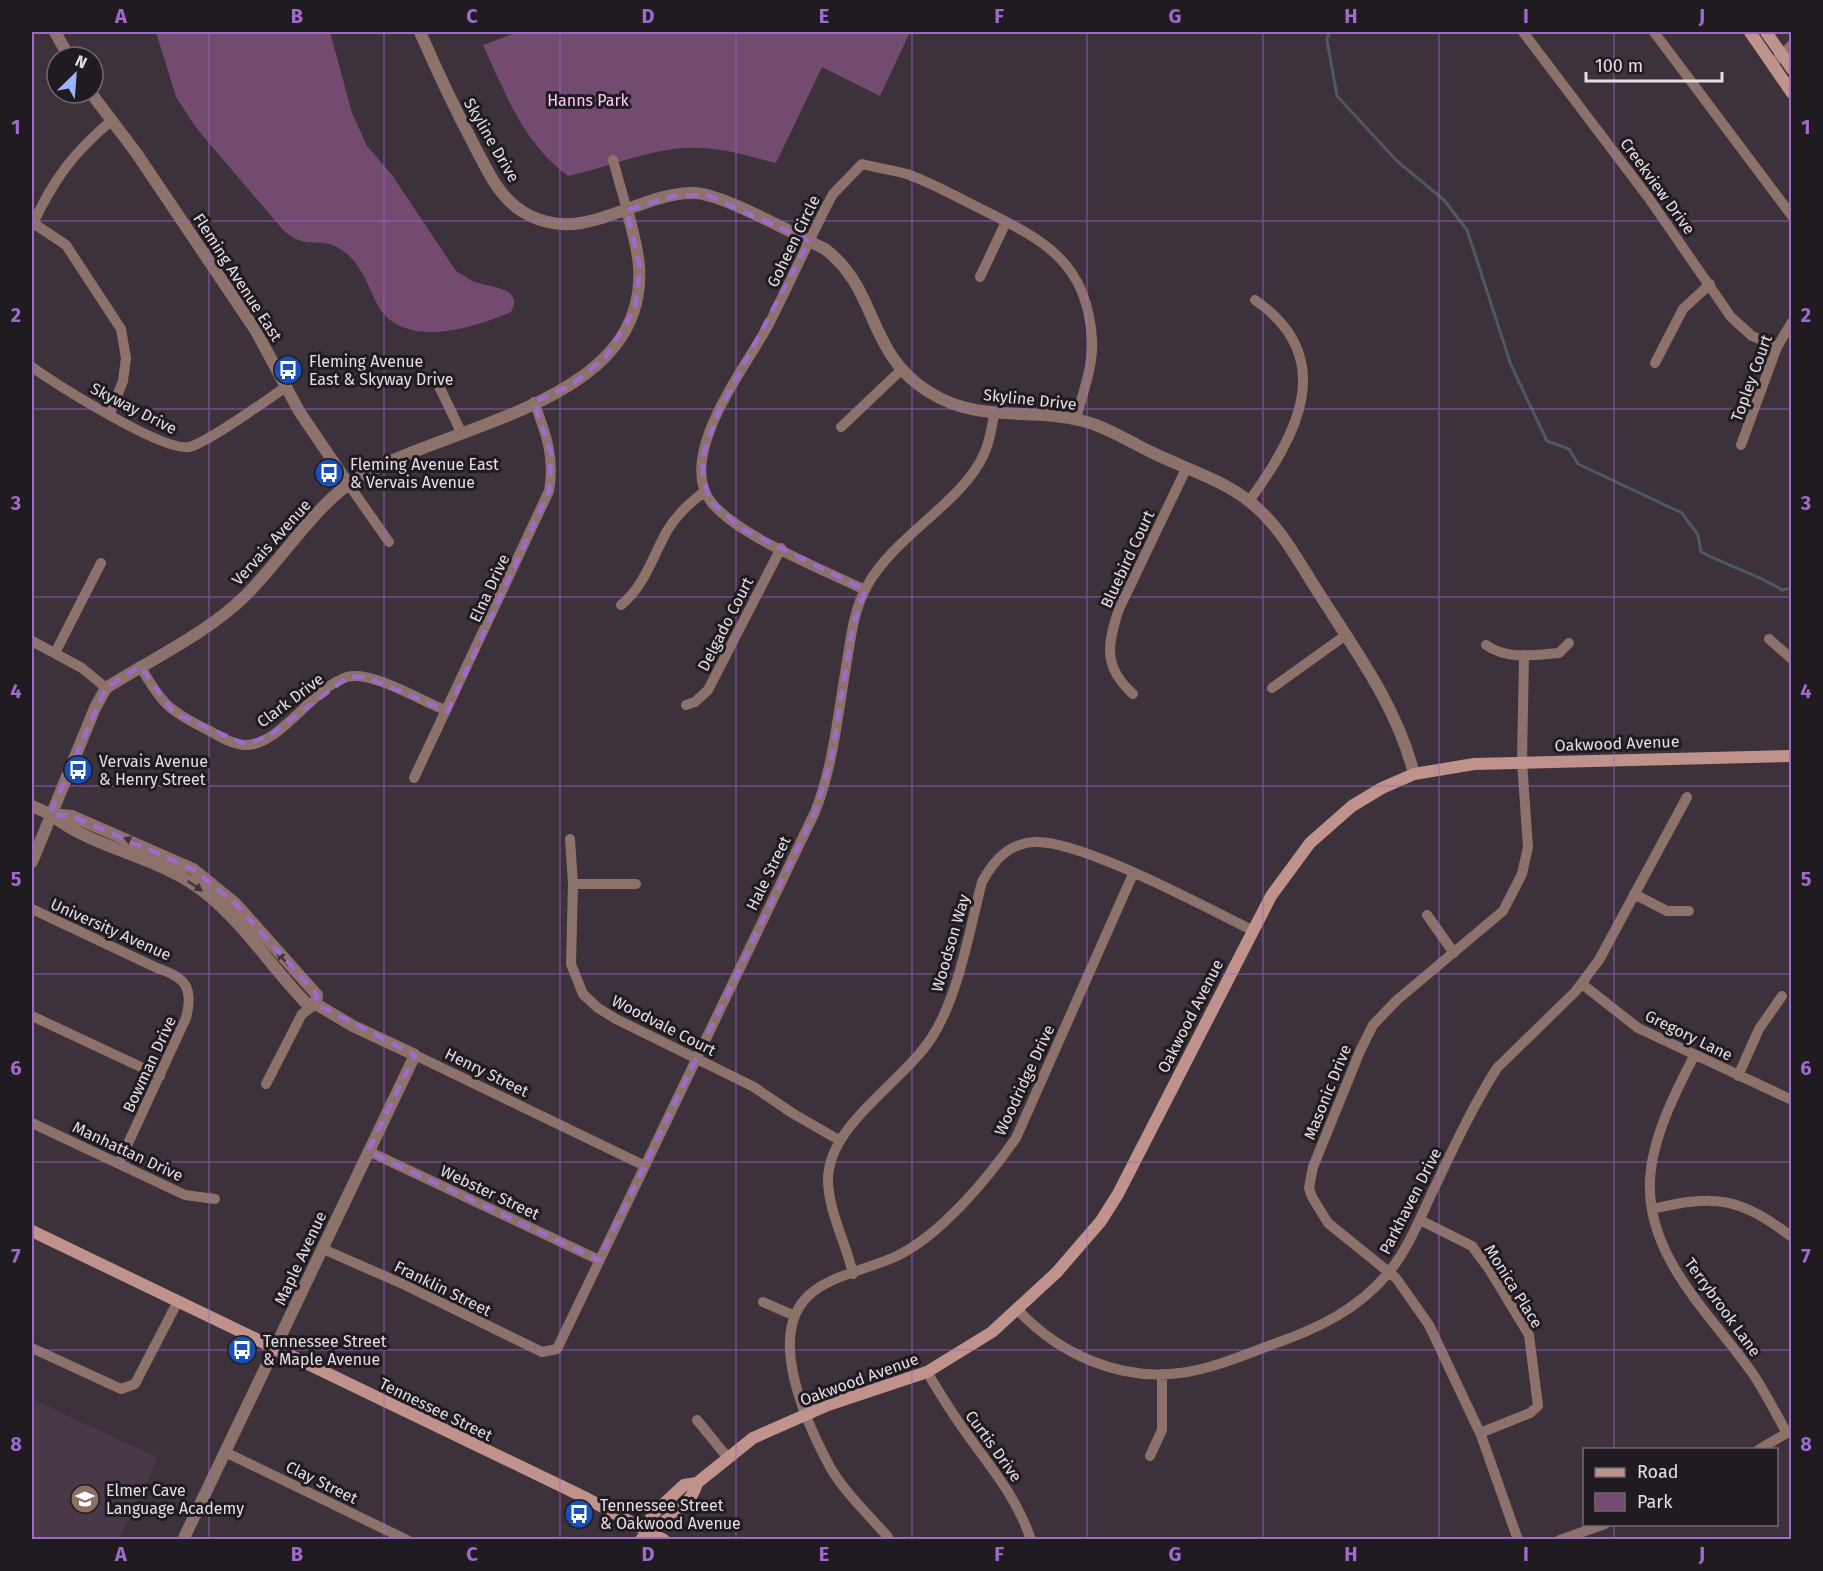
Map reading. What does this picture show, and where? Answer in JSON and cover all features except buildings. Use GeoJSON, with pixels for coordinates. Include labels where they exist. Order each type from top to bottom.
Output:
{"type":"FeatureCollection","features":[{"type":"Feature","properties":{"kind":"main road"},"geometry":{"type":"LineString","coordinates":[[1750,32],[1791,93]]}},
{"type":"Feature","properties":{"kind":"main road"},"geometry":{"type":"LineString","coordinates":[[1766,32],[1791,69]]}},
{"type":"Feature","properties":{"kind":"main road","name":"Oakwood Avenue"},"geometry":{"type":"LineString","coordinates":[[644,1535],[652,1515],[684,1485],[697,1483],[753,1438],[807,1414],[927,1372],[992,1332],[1057,1272],[1101,1221],[1118,1194],[1252,930],[1286,872],[1323,830],[1352,806],[1382,788],[1414,774],[1474,764],[1791,756]]}},
{"type":"Feature","properties":{"kind":"main road","name":"Tennessee Street"},"geometry":{"type":"LineString","coordinates":[[32,1232],[586,1498],[644,1535],[664,1539]]}},
{"type":"Feature","properties":{"kind":"street"},"geometry":{"type":"LineString","coordinates":[[54,32],[62,45]]}},
{"type":"Feature","properties":{"kind":"street","name":"Skyline Drive"},"geometry":{"type":"LineString","coordinates":[[420,32],[445,90],[490,174],[516,207],[540,220],[564,224],[589,222],[674,196],[694,193],[707,195],[809,241],[837,258],[851,274],[880,339],[901,370],[924,389],[970,410],[1090,423],[1249,501],[1282,536],[1346,635],[1393,713],[1414,774]]}},
{"type":"Feature","properties":{"kind":"street","name":"Creekview Drive"},"geometry":{"type":"LineString","coordinates":[[1523,32],[1648,197],[1731,317],[1742,329],[1777,347]]}},
{"type":"Feature","properties":{"kind":"street"},"geometry":{"type":"LineString","coordinates":[[1654,32],[1791,216]]}},
{"type":"Feature","properties":{"kind":"street"},"geometry":{"type":"LineString","coordinates":[[1772,64],[1791,45]]}},
{"type":"Feature","properties":{"kind":"street","name":"Fleming Avenue East"},"geometry":{"type":"LineString","coordinates":[[100,105],[136,154],[256,332],[312,433],[349,484]]}},
{"type":"Feature","properties":{"kind":"street"},"geometry":{"type":"LineString","coordinates":[[110,414],[123,381],[126,358],[121,329],[66,244],[32,224],[65,166],[111,121]]}},
{"type":"Feature","properties":{"kind":"street","name":"Vervais Avenue"},"geometry":{"type":"LineString","coordinates":[[32,862],[94,708],[106,688],[228,612],[349,484],[374,470],[570,386],[606,357],[628,325],[635,308],[640,268],[613,160]]}},
{"type":"Feature","properties":{"kind":"street","name":"Goheen Circle"},"geometry":{"type":"LineString","coordinates":[[705,491],[703,456],[708,437],[736,375],[768,327],[833,194],[862,164],[905,173],[1006,222],[1050,247],[1064,262],[1085,298],[1093,342],[1076,420]]}},
{"type":"Feature","properties":{"kind":"street"},"geometry":{"type":"LineString","coordinates":[[980,277],[1006,222]]}},
{"type":"Feature","properties":{"kind":"street"},"geometry":{"type":"LineString","coordinates":[[1655,363],[1683,309],[1710,284]]}},
{"type":"Feature","properties":{"kind":"street"},"geometry":{"type":"LineString","coordinates":[[1249,501],[1273,469],[1286,442],[1303,396],[1305,383],[1299,353],[1291,337],[1271,311],[1255,300]]}},
{"type":"Feature","properties":{"kind":"street","name":"Topley Court"},"geometry":{"type":"LineString","coordinates":[[1741,445],[1777,347],[1791,322]]}},
{"type":"Feature","properties":{"kind":"street","name":"Skyway Drive"},"geometry":{"type":"LineString","coordinates":[[32,367],[110,414],[162,440],[177,446],[189,447],[286,387]]}},
{"type":"Feature","properties":{"kind":"street"},"geometry":{"type":"LineString","coordinates":[[841,427],[901,370]]}},
{"type":"Feature","properties":{"kind":"street"},"geometry":{"type":"LineString","coordinates":[[436,380],[462,434]]}},
{"type":"Feature","properties":{"kind":"street","name":"Elna Drive"},"geometry":{"type":"LineString","coordinates":[[414,778],[445,710],[449,709],[549,491],[552,475],[551,453],[534,402]]}},
{"type":"Feature","properties":{"kind":"street","name":"Hale Street"},"geometry":{"type":"LineString","coordinates":[[551,1351],[557,1349],[826,783],[853,626],[865,590],[902,542],[960,487],[978,466],[990,439],[994,414]]}},
{"type":"Feature","properties":{"kind":"street","name":"Bluebird Court"},"geometry":{"type":"LineString","coordinates":[[1133,694],[1120,683],[1112,669],[1109,654],[1113,628],[1119,609],[1186,469]]}},
{"type":"Feature","properties":{"kind":"street"},"geometry":{"type":"LineString","coordinates":[[349,484],[389,542]]}},
{"type":"Feature","properties":{"kind":"street"},"geometry":{"type":"LineString","coordinates":[[621,605],[632,596],[673,522],[684,508],[705,491],[720,512],[741,528],[865,590]]}},
{"type":"Feature","properties":{"kind":"street","name":"Delgado Court"},"geometry":{"type":"LineString","coordinates":[[686,705],[695,702],[708,690],[781,548]]}},
{"type":"Feature","properties":{"kind":"street"},"geometry":{"type":"LineString","coordinates":[[55,653],[101,563]]}},
{"type":"Feature","properties":{"kind":"street"},"geometry":{"type":"LineString","coordinates":[[1272,688],[1346,635]]}},
{"type":"Feature","properties":{"kind":"street"},"geometry":{"type":"LineString","coordinates":[[1769,639],[1791,659]]}},
{"type":"Feature","properties":{"kind":"street"},"geometry":{"type":"LineString","coordinates":[[32,641],[82,668],[106,688]]}},
{"type":"Feature","properties":{"kind":"street"},"geometry":{"type":"LineString","coordinates":[[1486,645],[1497,653],[1524,655],[1559,653],[1569,643]]}},
{"type":"Feature","properties":{"kind":"street","name":"Masonic Drive"},"geometry":{"type":"LineString","coordinates":[[1518,1539],[1480,1432],[1429,1325],[1407,1292],[1389,1272],[1341,1234],[1319,1211],[1310,1188],[1313,1167],[1360,1051],[1373,1025],[1396,1000],[1503,911],[1522,874],[1528,847],[1522,762],[1524,655]]}},
{"type":"Feature","properties":{"kind":"street","name":"Clark Drive"},"geometry":{"type":"LineString","coordinates":[[140,666],[162,700],[174,713],[222,738],[247,745],[273,734],[321,693],[348,677],[365,677],[445,710]]}},
{"type":"Feature","properties":{"kind":"street","name":"Parkhaven Drive"},"geometry":{"type":"LineString","coordinates":[[1017,1310],[1034,1328],[1080,1357],[1132,1374],[1162,1374],[1201,1369],[1316,1328],[1346,1313],[1367,1297],[1404,1252],[1470,1114],[1497,1068],[1582,984],[1599,960],[1687,797]]}},
{"type":"Feature","properties":{"kind":"street","name":"Henry Street"},"geometry":{"type":"LineString","coordinates":[[32,806],[50,814],[68,829],[167,870],[207,894],[227,912],[307,1004],[316,1004],[353,1026],[645,1166]]}},
{"type":"Feature","properties":{"kind":"street","name":"Woodvale Court"},"geometry":{"type":"LineString","coordinates":[[570,838],[573,884],[571,964],[577,986],[583,994],[616,1019],[754,1087],[792,1113],[839,1140]]}},
{"type":"Feature","properties":{"kind":"street","name":"Woodson Way"},"geometry":{"type":"LineString","coordinates":[[853,1274],[831,1202],[828,1180],[839,1140],[920,1054],[932,1037],[948,1004],[982,882],[992,863],[1002,854],[1013,847],[1034,842],[1077,850],[1252,930]]}},
{"type":"Feature","properties":{"kind":"street","name":"Woodridge Drive"},"geometry":{"type":"LineString","coordinates":[[888,1537],[831,1468],[807,1414],[788,1349],[795,1316],[814,1291],[898,1255],[929,1234],[989,1173],[1016,1138],[1133,874]]}},
{"type":"Feature","properties":{"kind":"street"},"geometry":{"type":"LineString","coordinates":[[573,884],[636,884]]}},
{"type":"Feature","properties":{"kind":"street"},"geometry":{"type":"LineString","coordinates":[[1634,894],[1667,911],[1689,911]]}},
{"type":"Feature","properties":{"kind":"street","name":"University Avenue"},"geometry":{"type":"LineString","coordinates":[[32,909],[178,976]]}},
{"type":"Feature","properties":{"kind":"street"},"geometry":{"type":"LineString","coordinates":[[1427,915],[1454,953]]}},
{"type":"Feature","properties":{"kind":"street","name":"Bowman Drive"},"geometry":{"type":"LineString","coordinates":[[119,1163],[160,1076],[189,1006],[188,989],[178,976]]}},
{"type":"Feature","properties":{"kind":"street","name":"Gregory Lane"},"geometry":{"type":"LineString","coordinates":[[1582,984],[1622,1018],[1694,1056],[1791,1100]]}},
{"type":"Feature","properties":{"kind":"street"},"geometry":{"type":"LineString","coordinates":[[1738,1076],[1759,1029],[1782,996]]}},
{"type":"Feature","properties":{"kind":"street"},"geometry":{"type":"LineString","coordinates":[[266,1084],[302,1014],[316,1004]]}},
{"type":"Feature","properties":{"kind":"street"},"geometry":{"type":"LineString","coordinates":[[32,1017],[160,1076]]}},
{"type":"Feature","properties":{"kind":"street","name":"Maple Avenue"},"geometry":{"type":"LineString","coordinates":[[183,1539],[415,1055]]}},
{"type":"Feature","properties":{"kind":"street","name":"Terrybrook Lane"},"geometry":{"type":"LineString","coordinates":[[1694,1056],[1670,1109],[1656,1151],[1650,1179],[1652,1209],[1664,1246],[1680,1276],[1754,1375],[1789,1432]]}},
{"type":"Feature","properties":{"kind":"street","name":"Manhattan Drive"},"geometry":{"type":"LineString","coordinates":[[32,1123],[185,1195],[215,1199]]}},
{"type":"Feature","properties":{"kind":"street","name":"Webster Street"},"geometry":{"type":"LineString","coordinates":[[368,1151],[599,1260]]}},
{"type":"Feature","properties":{"kind":"street"},"geometry":{"type":"LineString","coordinates":[[1652,1209],[1705,1198],[1724,1201],[1750,1210],[1791,1237]]}},
{"type":"Feature","properties":{"kind":"street","name":"Monica Place"},"geometry":{"type":"LineString","coordinates":[[1420,1220],[1472,1246],[1523,1324],[1532,1347],[1538,1406],[1530,1413],[1480,1432]]}},
{"type":"Feature","properties":{"kind":"street","name":"Franklin Street"},"geometry":{"type":"LineString","coordinates":[[322,1249],[405,1285],[542,1352],[551,1351]]}},
{"type":"Feature","properties":{"kind":"street"},"geometry":{"type":"LineString","coordinates":[[763,1302],[795,1316]]}},
{"type":"Feature","properties":{"kind":"street"},"geometry":{"type":"LineString","coordinates":[[32,1348],[121,1389],[129,1388],[135,1384],[177,1303]]}},
{"type":"Feature","properties":{"kind":"street","name":"Curtis Drive"},"geometry":{"type":"LineString","coordinates":[[927,1372],[961,1426],[998,1473],[1025,1522],[1031,1539]]}},
{"type":"Feature","properties":{"kind":"street"},"geometry":{"type":"LineString","coordinates":[[1150,1456],[1162,1431],[1162,1374]]}},
{"type":"Feature","properties":{"kind":"street"},"geometry":{"type":"LineString","coordinates":[[698,1419],[728,1458]]}},
{"type":"Feature","properties":{"kind":"street"},"geometry":{"type":"LineString","coordinates":[[1760,1448],[1789,1432]]}},
{"type":"Feature","properties":{"kind":"street","name":"Clay Street"},"geometry":{"type":"LineString","coordinates":[[225,1452],[407,1539]]}},
{"type":"Feature","properties":{"kind":"street"},"geometry":{"type":"LineString","coordinates":[[1560,1539],[1599,1526]]}},
{"type":"Feature","properties":{"kind":"highlighted area"},"geometry":{"type":"Polygon","coordinates":[[[707,195],[809,241],[717,415],[703,456],[703,473],[709,500],[741,528],[865,590],[853,626],[831,760],[815,812],[599,1260],[368,1151],[415,1055],[316,1004],[317,995],[236,904],[193,869],[72,816],[50,814],[106,688],[140,666],[174,713],[247,745],[273,733],[348,677],[365,677],[448,711],[549,491],[551,453],[534,402],[570,386],[606,357],[635,308],[640,268],[627,210],[674,196],[707,195]]]}},
{"type":"Feature","properties":{"kind":"shaded area","name":"Elmer Cave Language Academy"},"geometry":{"type":"Polygon","coordinates":[[[32,1399],[158,1458],[119,1539],[32,1539],[32,1399]]]}},
{"type":"Feature","properties":{"kind":"green space"},"geometry":{"type":"Polygon","coordinates":[[[156,32],[330,32],[352,113],[367,146],[392,175],[456,271],[472,281],[503,289],[509,293],[514,303],[511,312],[478,324],[439,332],[403,327],[388,318],[377,304],[359,268],[349,256],[337,247],[326,243],[305,242],[284,231],[197,129],[176,97],[156,32]]]}},
{"type":"Feature","properties":{"kind":"green space","name":"Hanns Park"},"geometry":{"type":"Polygon","coordinates":[[[518,32],[910,32],[880,96],[822,67],[776,163],[721,150],[676,149],[639,156],[568,176],[552,163],[527,133],[483,45],[518,32]]]}},
{"type":"Feature","properties":{"kind":"waterway"},"geometry":{"type":"LineString","coordinates":[[1329,32],[1327,40],[1337,96],[1397,161],[1444,200],[1467,230],[1511,365],[1547,441],[1569,449],[1578,464],[1682,513],[1698,535],[1701,552],[1763,579],[1782,590],[1792,588]]}},
{"type":"Feature","properties":{"kind":"place","name":"Fleming Avenue East & Skyway Drive"},"geometry":{"type":"Point","coordinates":[288,370]}},
{"type":"Feature","properties":{"kind":"place","name":"Fleming Avenue East & Vervais Avenue"},"geometry":{"type":"Point","coordinates":[329,473]}},
{"type":"Feature","properties":{"kind":"place","name":"Vervais Avenue & Henry Street"},"geometry":{"type":"Point","coordinates":[78,770]}},
{"type":"Feature","properties":{"kind":"place","name":"Tennessee Street & Maple Avenue"},"geometry":{"type":"Point","coordinates":[242,1350]}},
{"type":"Feature","properties":{"kind":"place","name":"Elmer Cave Language Academy"},"geometry":{"type":"Point","coordinates":[85,1499]}},
{"type":"Feature","properties":{"kind":"place","name":"Tennessee Street & Oakwood Avenue"},"geometry":{"type":"Point","coordinates":[579,1514]}}]}
